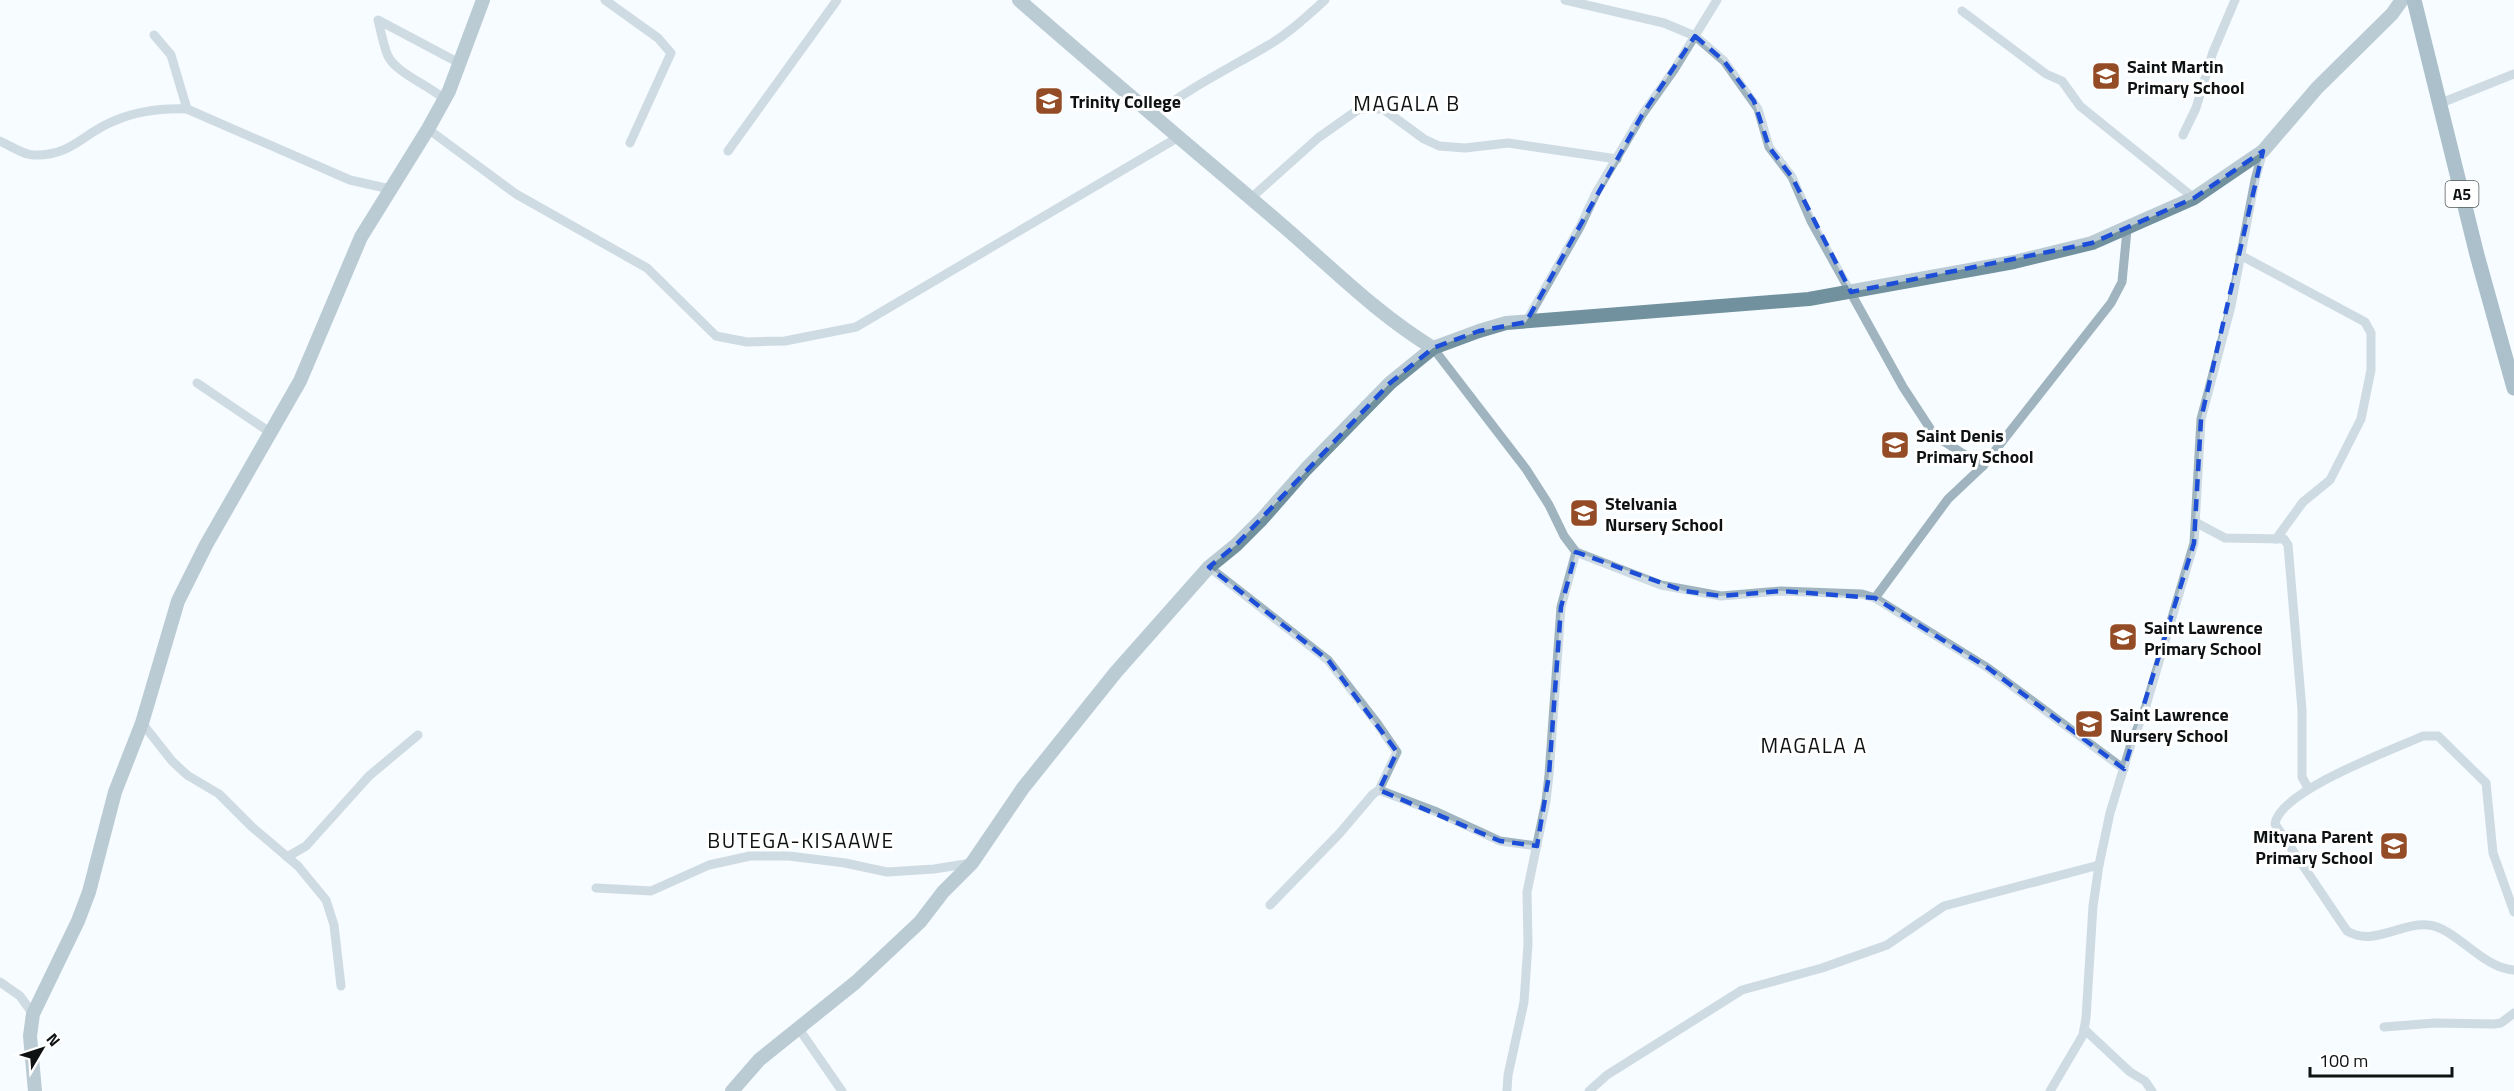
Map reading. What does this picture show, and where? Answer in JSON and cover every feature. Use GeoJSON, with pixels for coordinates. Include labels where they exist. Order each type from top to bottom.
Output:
{"type":"FeatureCollection","features":[{"type":"Feature","properties":{"kind":"main road","name":"A5"},"geometry":{"type":"LineString","coordinates":[[2414,0],[2477,255],[2514,388]]}},
{"type":"Feature","properties":{"kind":"street"},"geometry":{"type":"LineString","coordinates":[[35,1091],[30,1036],[33,1014],[67,945],[89,892],[116,792],[142,723],[178,601],[206,545],[271,433],[310,359],[322,324],[361,237],[444,99],[460,64],[483,0]]}},
{"type":"Feature","properties":{"kind":"street"},"geometry":{"type":"LineString","coordinates":[[605,0],[658,38],[671,53],[630,143]]}},
{"type":"Feature","properties":{"kind":"street"},"geometry":{"type":"LineString","coordinates":[[728,151],[837,0]]}},
{"type":"Feature","properties":{"kind":"street"},"geometry":{"type":"LineString","coordinates":[[1019,0],[1377,309],[1432,348],[1526,469],[1564,536],[1576,552],[1661,585],[1721,597],[1781,591],[1862,594],[1875,597],[1988,668],[2124,769]]}},
{"type":"Feature","properties":{"kind":"street"},"geometry":{"type":"LineString","coordinates":[[1153,116],[1189,89],[1272,43],[1326,0]]}},
{"type":"Feature","properties":{"kind":"street"},"geometry":{"type":"LineString","coordinates":[[1565,0],[1629,13],[1664,23],[1695,36],[1724,61],[1758,109],[1769,147],[1792,177],[1811,221],[1904,387],[1935,436],[1983,466]]}},
{"type":"Feature","properties":{"kind":"street"},"geometry":{"type":"LineString","coordinates":[[1526,322],[1642,115],[1718,0]]}},
{"type":"Feature","properties":{"kind":"street"},"geometry":{"type":"LineString","coordinates":[[2183,135],[2196,108],[2213,52],[2235,0]]}},
{"type":"Feature","properties":{"kind":"street"},"geometry":{"type":"LineString","coordinates":[[732,1091],[759,1060],[856,982],[894,947],[972,862],[1023,788],[1116,672],[1209,567],[1236,545],[1262,519],[1306,469],[1390,383],[1432,348],[1506,323],[1809,299],[2014,262],[2092,243],[2127,230],[2194,198],[2263,151],[2318,88],[2392,15],[2402,0]]}},
{"type":"Feature","properties":{"kind":"street"},"geometry":{"type":"LineString","coordinates":[[1962,11],[2046,74],[2057,78],[2080,106],[2194,198]]}},
{"type":"Feature","properties":{"kind":"street"},"geometry":{"type":"LineString","coordinates":[[444,99],[434,90],[411,77],[389,58],[378,20],[460,64]]}},
{"type":"Feature","properties":{"kind":"street"},"geometry":{"type":"LineString","coordinates":[[153,34],[171,55],[187,109]]}},
{"type":"Feature","properties":{"kind":"street"},"geometry":{"type":"LineString","coordinates":[[2441,103],[2514,74]]}},
{"type":"Feature","properties":{"kind":"street"},"geometry":{"type":"LineString","coordinates":[[0,141],[32,155],[57,154],[72,148],[113,121],[161,108],[187,109],[350,180],[390,189]]}},
{"type":"Feature","properties":{"kind":"street"},"geometry":{"type":"LineString","coordinates":[[1251,198],[1318,138],[1359,109],[1383,109],[1424,139],[1439,146],[1465,148],[1508,143],[1617,159]]}},
{"type":"Feature","properties":{"kind":"street"},"geometry":{"type":"LineString","coordinates":[[428,129],[516,194],[647,268],[716,336],[747,342],[784,341],[856,327],[1177,138]]}},
{"type":"Feature","properties":{"kind":"street"},"geometry":{"type":"LineString","coordinates":[[2050,1091],[2070,1059],[2084,1029],[2099,865],[2110,813],[2186,575],[2197,523],[2197,472],[2201,419],[2231,306],[2263,151]]}},
{"type":"Feature","properties":{"kind":"street"},"geometry":{"type":"LineString","coordinates":[[1875,597],[1948,499],[1983,466],[2112,303],[2122,282],[2127,230]]}},
{"type":"Feature","properties":{"kind":"street"},"geometry":{"type":"LineString","coordinates":[[2240,255],[2365,322],[2371,333],[2371,370],[2361,419],[2330,480],[2303,502],[2276,539]]}},
{"type":"Feature","properties":{"kind":"street"},"geometry":{"type":"LineString","coordinates":[[197,383],[271,433]]}},
{"type":"Feature","properties":{"kind":"street"},"geometry":{"type":"LineString","coordinates":[[2197,523],[2224,538],[2284,539],[2289,551],[2302,710],[2302,777],[2308,788]]}},
{"type":"Feature","properties":{"kind":"street"},"geometry":{"type":"LineString","coordinates":[[1507,1091],[1508,1075],[1524,1002],[1528,944],[1527,892],[1549,775],[1561,607],[1576,552]]}},
{"type":"Feature","properties":{"kind":"street"},"geometry":{"type":"LineString","coordinates":[[1209,567],[1328,660],[1397,752],[1379,790],[1270,906]]}},
{"type":"Feature","properties":{"kind":"street"},"geometry":{"type":"LineString","coordinates":[[142,723],[172,761],[187,775],[219,794],[314,885],[331,909],[341,986]]}},
{"type":"Feature","properties":{"kind":"street"},"geometry":{"type":"LineString","coordinates":[[287,857],[306,846],[369,776],[418,735]]}},
{"type":"Feature","properties":{"kind":"street"},"geometry":{"type":"LineString","coordinates":[[2514,912],[2493,853],[2486,783],[2438,736],[2423,736],[2308,788],[2289,802],[2276,816],[2275,824],[2347,931],[2357,937],[2370,936],[2427,924],[2440,928],[2472,951],[2506,970],[2514,970]]}},
{"type":"Feature","properties":{"kind":"street"},"geometry":{"type":"LineString","coordinates":[[1379,790],[1437,812],[1500,841],[1537,846]]}},
{"type":"Feature","properties":{"kind":"street"},"geometry":{"type":"LineString","coordinates":[[596,888],[651,891],[709,865],[750,856],[789,855],[887,872],[934,869],[972,862]]}},
{"type":"Feature","properties":{"kind":"street"},"geometry":{"type":"LineString","coordinates":[[1589,1091],[1607,1075],[1742,990],[1803,974],[1887,945],[1944,906],[2099,865]]}},
{"type":"Feature","properties":{"kind":"street"},"geometry":{"type":"LineString","coordinates":[[0,982],[20,996],[33,1014]]}},
{"type":"Feature","properties":{"kind":"street"},"geometry":{"type":"LineString","coordinates":[[2384,1027],[2435,1023],[2494,1024],[2500,1023],[2514,1013]]}},
{"type":"Feature","properties":{"kind":"street"},"geometry":{"type":"LineString","coordinates":[[799,1029],[842,1091]]}},
{"type":"Feature","properties":{"kind":"street"},"geometry":{"type":"LineString","coordinates":[[2084,1029],[2130,1072],[2145,1081],[2152,1091]]}},
{"type":"Feature","properties":{"kind":"highlighted area"},"geometry":{"type":"Polygon","coordinates":[[[1695,36],[1724,61],[1754,101],[1769,147],[1792,177],[1851,292],[2092,243],[2194,198],[2263,151],[2201,419],[2194,543],[2124,769],[1988,668],[1875,598],[1781,591],[1721,596],[1684,591],[1576,552],[1561,607],[1549,775],[1537,846],[1500,841],[1379,790],[1397,752],[1328,660],[1209,567],[1236,545],[1390,383],[1433,348],[1479,331],[1526,322],[1642,115],[1695,36]]]}},
{"type":"Feature","properties":{"kind":"place","name":"Saint Martin Primary School"},"geometry":{"type":"Point","coordinates":[2106,76]}},
{"type":"Feature","properties":{"kind":"place","name":"Trinity College"},"geometry":{"type":"Point","coordinates":[1049,101]}},
{"type":"Feature","properties":{"kind":"place","name":"Saint Denis Primary School"},"geometry":{"type":"Point","coordinates":[1895,445]}},
{"type":"Feature","properties":{"kind":"place","name":"Stelvania Nursery School"},"geometry":{"type":"Point","coordinates":[1584,513]}},
{"type":"Feature","properties":{"kind":"place","name":"Saint Lawrence Primary School"},"geometry":{"type":"Point","coordinates":[2123,637]}},
{"type":"Feature","properties":{"kind":"place","name":"Saint Lawrence Nursery School"},"geometry":{"type":"Point","coordinates":[2089,724]}},
{"type":"Feature","properties":{"kind":"place","name":"Mityana Parent Primary School"},"geometry":{"type":"Point","coordinates":[2394,846]}},
{"type":"Feature","properties":{"kind":"district","name":"MAGALA B"},"geometry":{"type":"Point","coordinates":[1407,103]}},
{"type":"Feature","properties":{"kind":"district","name":"MAGALA A"},"geometry":{"type":"Point","coordinates":[1814,745]}},
{"type":"Feature","properties":{"kind":"district","name":"BUTEGA-KISAAWE"},"geometry":{"type":"Point","coordinates":[801,840]}}]}
